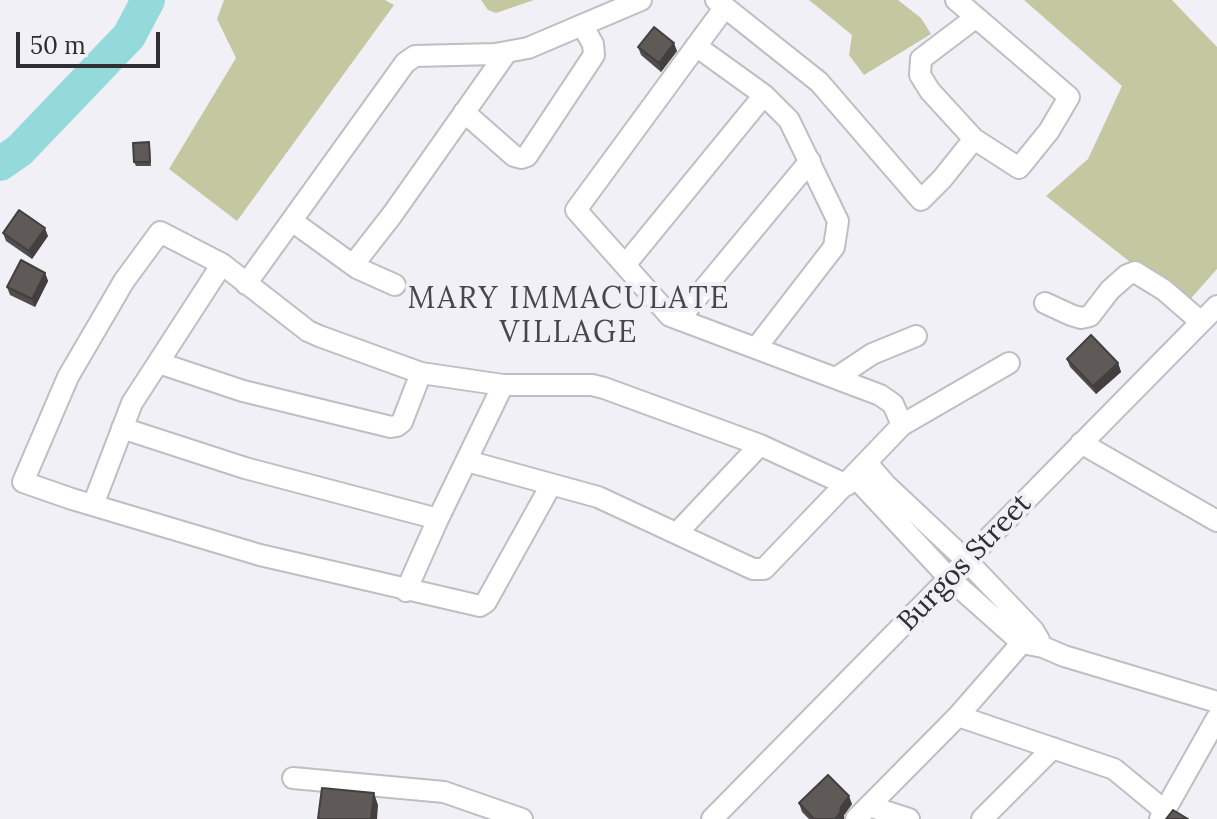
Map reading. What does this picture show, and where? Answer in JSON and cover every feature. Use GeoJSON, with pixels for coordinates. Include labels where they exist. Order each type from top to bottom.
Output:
{"type":"FeatureCollection","features":[{"type":"Feature","properties":{"kind":"street"},"geometry":{"type":"LineString","coordinates":[[246,284],[405,63],[415,56],[507,52],[528,48],[641,0]]}},
{"type":"Feature","properties":{"kind":"street"},"geometry":{"type":"LineString","coordinates":[[956,0],[1069,97],[1049,131],[1019,168],[974,139],[930,91],[920,75],[921,59],[975,18]]}},
{"type":"Feature","properties":{"kind":"street"},"geometry":{"type":"LineString","coordinates":[[902,425],[893,404],[880,395],[670,316],[576,210],[696,46],[720,4],[819,82],[921,200],[974,139]]}},
{"type":"Feature","properties":{"kind":"street"},"geometry":{"type":"LineString","coordinates":[[464,112],[514,156],[527,156],[594,55],[593,44],[582,25]]}},
{"type":"Feature","properties":{"kind":"street"},"geometry":{"type":"LineString","coordinates":[[696,46],[764,95],[789,120],[838,221],[834,247],[756,348]]}},
{"type":"Feature","properties":{"kind":"street"},"geometry":{"type":"LineString","coordinates":[[353,265],[507,52]]}},
{"type":"Feature","properties":{"kind":"street"},"geometry":{"type":"LineString","coordinates":[[625,265],[764,95]]}},
{"type":"Feature","properties":{"kind":"street"},"geometry":{"type":"LineString","coordinates":[[679,319],[810,161]]}},
{"type":"Feature","properties":{"kind":"street"},"geometry":{"type":"LineString","coordinates":[[292,221],[353,265],[395,285]]}},
{"type":"Feature","properties":{"kind":"street"},"geometry":{"type":"LineString","coordinates":[[551,485],[486,602],[472,606],[260,555],[23,482],[68,377],[124,281],[160,232],[222,264],[308,331],[421,373],[503,385],[592,385],[760,445],[886,485],[968,562],[1033,640]]}},
{"type":"Feature","properties":{"kind":"street"},"geometry":{"type":"LineString","coordinates":[[93,505],[132,403],[222,264]]}},
{"type":"Feature","properties":{"kind":"street"},"geometry":{"type":"LineString","coordinates":[[1045,303],[1081,318],[1090,316],[1110,290],[1135,272],[1164,290],[1201,322]]}},
{"type":"Feature","properties":{"kind":"street","name":"Burgos Street"},"geometry":{"type":"LineString","coordinates":[[712,819],[1217,306]]}},
{"type":"Feature","properties":{"kind":"street"},"geometry":{"type":"LineString","coordinates":[[836,378],[872,354],[916,336]]}},
{"type":"Feature","properties":{"kind":"street"},"geometry":{"type":"LineString","coordinates":[[159,363],[243,391],[391,427],[402,422],[421,373]]}},
{"type":"Feature","properties":{"kind":"street"},"geometry":{"type":"LineString","coordinates":[[467,461],[598,497],[753,569],[764,569],[902,425],[1009,363]]}},
{"type":"Feature","properties":{"kind":"street"},"geometry":{"type":"LineString","coordinates":[[406,591],[503,385]]}},
{"type":"Feature","properties":{"kind":"street"},"geometry":{"type":"LineString","coordinates":[[122,428],[245,468],[438,519]]}},
{"type":"Feature","properties":{"kind":"street"},"geometry":{"type":"LineString","coordinates":[[1081,443],[1217,521]]}},
{"type":"Feature","properties":{"kind":"street"},"geometry":{"type":"LineString","coordinates":[[677,533],[760,445]]}},
{"type":"Feature","properties":{"kind":"street"},"geometry":{"type":"LineString","coordinates":[[856,475],[950,579],[1033,640],[1082,662],[1217,702]]}},
{"type":"Feature","properties":{"kind":"street"},"geometry":{"type":"LineString","coordinates":[[862,812],[1033,640]]}},
{"type":"Feature","properties":{"kind":"street"},"geometry":{"type":"LineString","coordinates":[[958,716],[1114,769],[1163,815],[1217,718]]}},
{"type":"Feature","properties":{"kind":"street"},"geometry":{"type":"LineString","coordinates":[[982,819],[1053,748]]}},
{"type":"Feature","properties":{"kind":"street"},"geometry":{"type":"LineString","coordinates":[[293,778],[444,792],[522,819]]}},
{"type":"Feature","properties":{"kind":"street"},"geometry":{"type":"LineString","coordinates":[[862,812],[909,819]]}},
{"type":"Feature","properties":{"kind":"green space"},"geometry":{"type":"Polygon","coordinates":[[[224,0],[385,0],[394,5],[237,221],[169,169],[236,58],[217,19],[224,0]]]}},
{"type":"Feature","properties":{"kind":"green space"},"geometry":{"type":"Polygon","coordinates":[[[481,0],[534,0],[496,13],[488,10],[481,0]]]}},
{"type":"Feature","properties":{"kind":"green space"},"geometry":{"type":"Polygon","coordinates":[[[809,0],[898,0],[921,18],[931,34],[864,75],[849,55],[852,35],[809,0]]]}},
{"type":"Feature","properties":{"kind":"green space"},"geometry":{"type":"Polygon","coordinates":[[[1024,0],[1172,0],[1217,47],[1217,269],[1185,305],[1046,196],[1088,159],[1122,86],[1024,0]]]}},
{"type":"Feature","properties":{"kind":"building"},"geometry":{"type":"Polygon","coordinates":[[[654,27],[674,43],[659,63],[638,47],[654,27]]]}},
{"type":"Feature","properties":{"kind":"building"},"geometry":{"type":"Polygon","coordinates":[[[149,142],[150,162],[134,162],[133,143],[149,142]]]}},
{"type":"Feature","properties":{"kind":"building"},"geometry":{"type":"Polygon","coordinates":[[[19,210],[45,228],[29,251],[3,233],[19,210]]]}},
{"type":"Feature","properties":{"kind":"building"},"geometry":{"type":"Polygon","coordinates":[[[21,260],[45,273],[32,299],[7,287],[21,260]]]}},
{"type":"Feature","properties":{"kind":"building"},"geometry":{"type":"Polygon","coordinates":[[[1091,335],[1118,363],[1093,386],[1067,359],[1091,335]]]}},
{"type":"Feature","properties":{"kind":"building"},"geometry":{"type":"Polygon","coordinates":[[[828,775],[849,796],[835,819],[814,819],[799,803],[828,775]]]}},
{"type":"Feature","properties":{"kind":"building"},"geometry":{"type":"Polygon","coordinates":[[[322,788],[374,793],[371,819],[318,819],[322,788]]]}},
{"type":"Feature","properties":{"kind":"building"},"geometry":{"type":"Polygon","coordinates":[[[1173,810],[1188,819],[1166,819],[1173,810]]]}},
{"type":"Feature","properties":{"kind":"waterway"},"geometry":{"type":"LineString","coordinates":[[0,164],[20,150],[129,36],[148,0]]}},
{"type":"Feature","properties":{"kind":"district","name":"MARY IMMACULATE VILLAGE"},"geometry":{"type":"Point","coordinates":[569,316]}}]}
